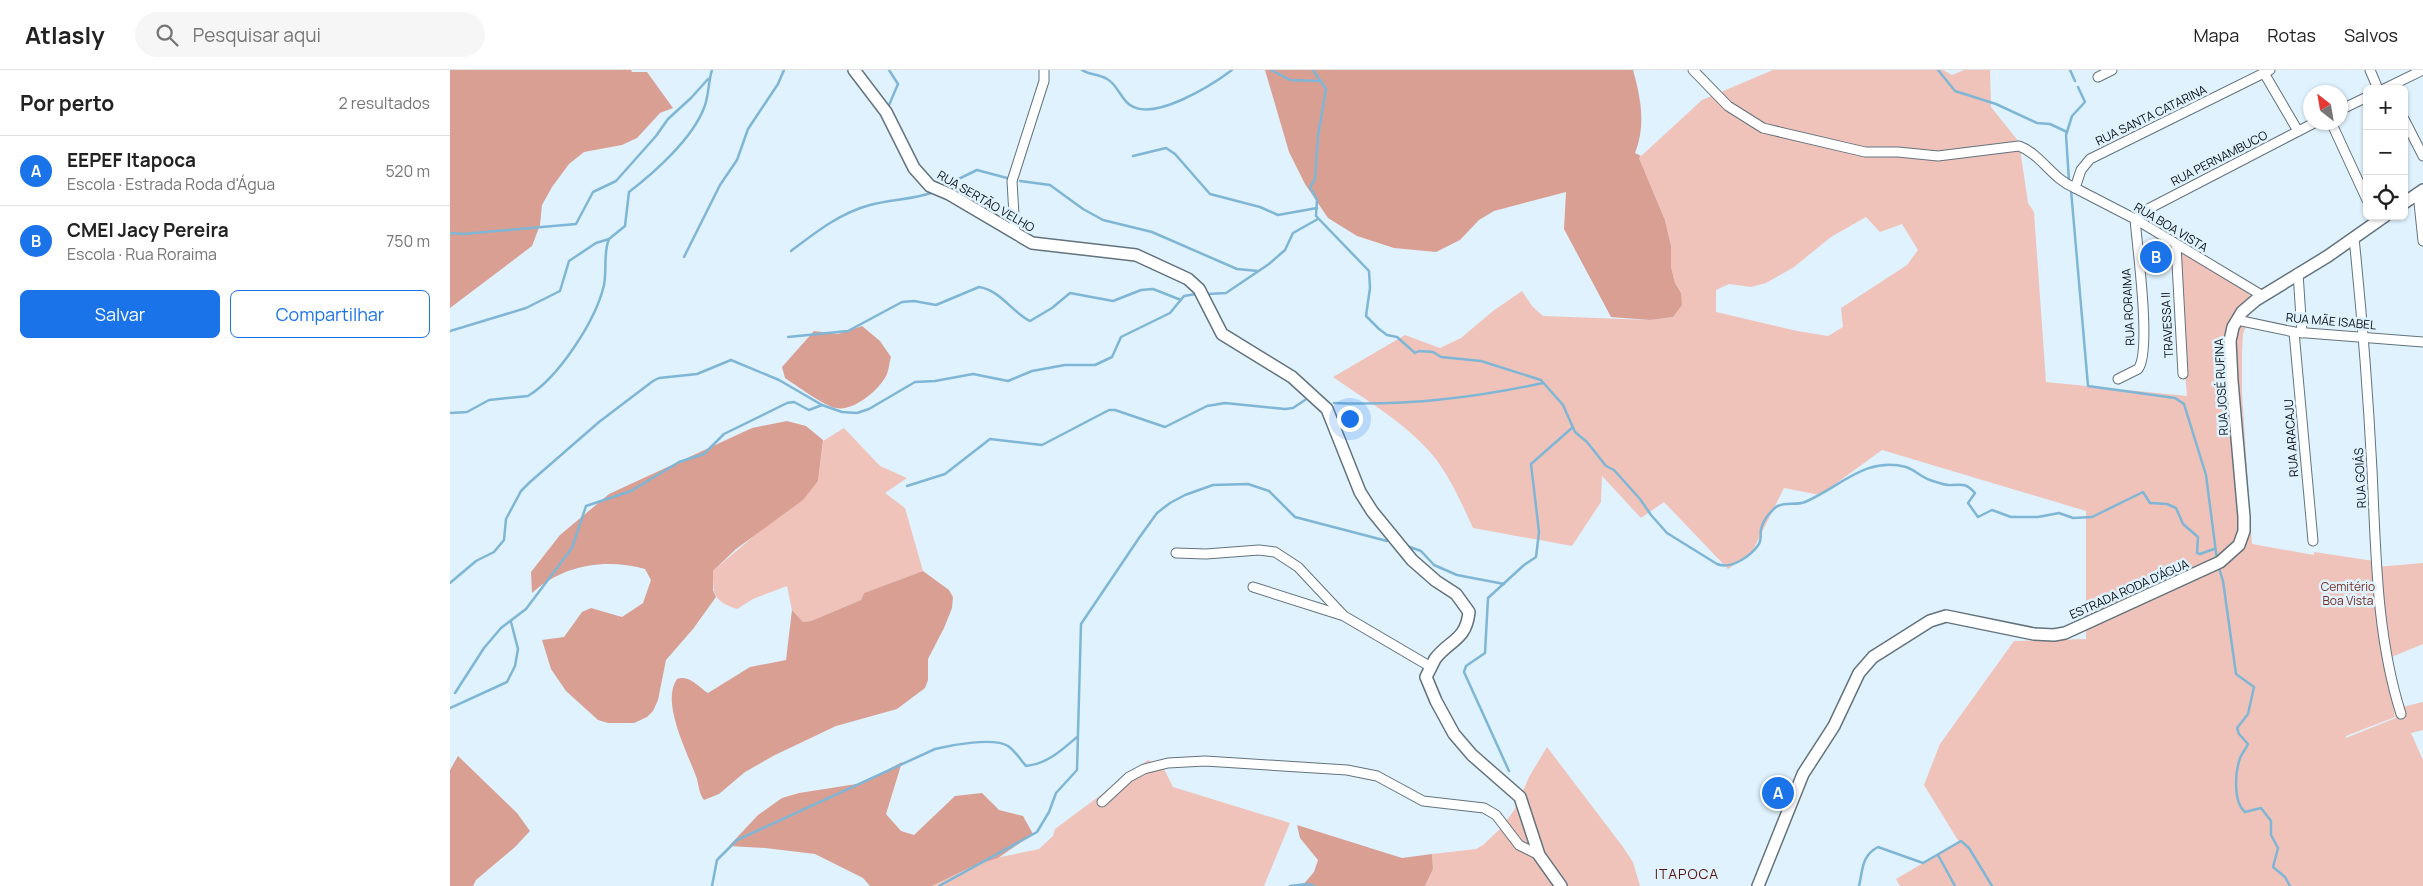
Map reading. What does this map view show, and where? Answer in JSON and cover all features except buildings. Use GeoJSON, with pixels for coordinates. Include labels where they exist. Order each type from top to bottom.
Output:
{"type":"FeatureCollection","features":[{"type":"Feature","properties":{"kind":"street","name":"RUA SERTÃO VELHO"},"geometry":{"type":"LineString","coordinates":[[854,70],[886,112],[914,168],[930,186],[949,194],[1032,243],[1136,255],[1188,279],[1199,289],[1222,334],[1292,377],[1327,409],[1360,492],[1372,511],[1412,560],[1436,581],[1456,594],[1469,612],[1468,623],[1462,636],[1436,659],[1432,667]]}},
{"type":"Feature","properties":{"kind":"street"},"geometry":{"type":"LineString","coordinates":[[1015,232],[1012,181],[1044,81],[1044,70]]}},
{"type":"Feature","properties":{"kind":"street","name":"RUA BOA VISTA"},"geometry":{"type":"LineString","coordinates":[[1693,70],[1728,106],[1763,128],[1870,153],[1898,152],[1946,156],[2019,146],[2026,149],[2058,179],[2135,219],[2264,296]]}},
{"type":"Feature","properties":{"kind":"street"},"geometry":{"type":"LineString","coordinates":[[2098,77],[2112,70]]}},
{"type":"Feature","properties":{"kind":"street"},"geometry":{"type":"LineString","coordinates":[[2370,70],[2376,85]]}},
{"type":"Feature","properties":{"kind":"street"},"geometry":{"type":"LineString","coordinates":[[2393,85],[2423,70]]}},
{"type":"Feature","properties":{"kind":"street"},"geometry":{"type":"LineString","coordinates":[[2267,71],[2298,131]]}},
{"type":"Feature","properties":{"kind":"street","name":"RUA SANTA CATARINA"},"geometry":{"type":"LineString","coordinates":[[2075,188],[2078,176],[2090,159],[2267,71]]}},
{"type":"Feature","properties":{"kind":"street"},"geometry":{"type":"LineString","coordinates":[[2348,106],[2363,100]]}},
{"type":"Feature","properties":{"kind":"street"},"geometry":{"type":"LineString","coordinates":[[2408,127],[2423,156]]}},
{"type":"Feature","properties":{"kind":"street","name":"RUA PERNAMBUCO"},"geometry":{"type":"LineString","coordinates":[[2135,219],[2150,208],[2303,128]]}},
{"type":"Feature","properties":{"kind":"street"},"geometry":{"type":"LineString","coordinates":[[2335,130],[2363,191]]}},
{"type":"Feature","properties":{"kind":"street"},"geometry":{"type":"LineString","coordinates":[[2408,200],[2420,191]]}},
{"type":"Feature","properties":{"kind":"street"},"geometry":{"type":"LineString","coordinates":[[2420,191],[2423,241]]}},
{"type":"Feature","properties":{"kind":"street","name":"RUA RORAIMA"},"geometry":{"type":"LineString","coordinates":[[2118,379],[2138,369],[2142,359],[2144,336],[2135,219]]}},
{"type":"Feature","properties":{"kind":"street","name":"RUA JOSÉ RUFINA"},"geometry":{"type":"LineString","coordinates":[[2239,545],[2244,531],[2244,517],[2230,341],[2237,320],[2249,306],[2354,238],[2376,220]]}},
{"type":"Feature","properties":{"kind":"street","name":"RUA GOIÁS"},"geometry":{"type":"LineString","coordinates":[[2354,238],[2364,337],[2377,586],[2390,678],[2401,714]]}},
{"type":"Feature","properties":{"kind":"street","name":"TRAVESSA II"},"geometry":{"type":"LineString","coordinates":[[2176,245],[2183,374]]}},
{"type":"Feature","properties":{"kind":"street"},"geometry":{"type":"LineString","coordinates":[[2298,273],[2298,332]]}},
{"type":"Feature","properties":{"kind":"street","name":"RUA MÃE ISABEL"},"geometry":{"type":"LineString","coordinates":[[2237,320],[2298,332],[2423,342]]}},
{"type":"Feature","properties":{"kind":"street","name":"RUA ARACAJU"},"geometry":{"type":"LineString","coordinates":[[2298,332],[2313,541]]}},
{"type":"Feature","properties":{"kind":"street","name":"ESTRADA RODA D'ÁGUA"},"geometry":{"type":"LineString","coordinates":[[1758,886],[1803,774],[1834,726],[1859,673],[1873,656],[1930,621],[1946,616],[1966,618],[2034,634],[2054,635],[2065,633],[2216,564],[2239,545]]}},
{"type":"Feature","properties":{"kind":"street"},"geometry":{"type":"LineString","coordinates":[[1176,553],[1206,554],[1264,550],[1275,552],[1298,567],[1344,616]]}},
{"type":"Feature","properties":{"kind":"street"},"geometry":{"type":"LineString","coordinates":[[1252,587],[1344,616],[1432,667],[1426,677],[1436,701],[1454,734],[1472,755],[1520,797],[1539,855],[1561,886]]}},
{"type":"Feature","properties":{"kind":"street"},"geometry":{"type":"LineString","coordinates":[[1102,802],[1116,787],[1136,772],[1168,763],[1215,762],[1320,766],[1358,771],[1386,780],[1423,801],[1484,808],[1496,815],[1519,845],[1529,852],[1539,855]]}},
{"type":"Feature","properties":{"kind":"green space","name":"Cemitério Boa Vista"},"geometry":{"type":"Polygon","coordinates":[[[1773,70],[1943,70],[1952,75],[1964,70],[1990,70],[1991,107],[2019,142],[2028,203],[2034,212],[2046,382],[2187,396],[2174,249],[2219,269],[2249,294],[2253,304],[2243,334],[2242,395],[2252,544],[2314,555],[2314,552],[2374,561],[2381,641],[2395,717],[2346,736],[2346,738],[2398,717],[2398,708],[2423,702],[2423,730],[2411,733],[2423,760],[2423,886],[1900,886],[1896,879],[1959,842],[1924,785],[1940,744],[2014,641],[2086,639],[2086,511],[1882,450],[1820,495],[1784,488],[1752,552],[1728,569],[1664,502],[1641,518],[1602,476],[1601,502],[1572,546],[1473,528],[1446,474],[1424,446],[1387,414],[1333,377],[1405,335],[1440,348],[1461,338],[1493,311],[1522,291],[1532,306],[1543,316],[1650,320],[1673,317],[1681,304],[1681,293],[1675,283],[1671,267],[1671,246],[1665,220],[1639,158],[1702,100],[1773,70]],[[1866,217],[1831,237],[1794,267],[1766,283],[1751,287],[1729,284],[1716,290],[1716,312],[1797,331],[1828,336],[1843,327],[1841,308],[1907,265],[1918,250],[1902,224],[1880,232],[1866,217]]]}},
{"type":"Feature","properties":{"kind":"green space"},"geometry":{"type":"Polygon","coordinates":[[[844,428],[880,466],[907,478],[885,493],[905,508],[923,571],[864,593],[861,600],[811,621],[803,622],[792,610],[787,586],[753,599],[737,609],[723,603],[714,591],[713,571],[818,481],[823,441],[844,428]]]}},
{"type":"Feature","properties":{"kind":"green space"},"geometry":{"type":"Polygon","coordinates":[[[2423,563],[2423,644],[2389,658],[2376,567],[2423,563]]]}},
{"type":"Feature","properties":{"kind":"green space"},"geometry":{"type":"Polygon","coordinates":[[[1547,747],[1623,847],[1633,862],[1640,886],[1425,886],[1433,869],[1432,854],[1476,849],[1501,828],[1515,809],[1529,777],[1547,747]]]}},
{"type":"Feature","properties":{"kind":"green space"},"geometry":{"type":"Polygon","coordinates":[[[1148,760],[1163,767],[1173,787],[1290,823],[1264,886],[932,886],[973,866],[996,858],[1039,849],[1053,836],[1055,829],[1148,760]]]}},
{"type":"Feature","properties":{"kind":"shaded area"},"geometry":{"type":"Polygon","coordinates":[[[450,70],[631,70],[632,72],[647,72],[673,108],[660,113],[637,138],[622,145],[584,152],[569,164],[552,187],[542,205],[540,225],[532,246],[450,308],[450,70]]]}},
{"type":"Feature","properties":{"kind":"shaded area"},"geometry":{"type":"Polygon","coordinates":[[[1265,70],[1633,70],[1641,112],[1640,132],[1635,153],[1641,156],[1639,158],[1665,220],[1671,246],[1671,267],[1675,283],[1681,293],[1682,305],[1673,317],[1650,320],[1611,317],[1564,229],[1566,192],[1494,211],[1479,220],[1460,240],[1436,252],[1394,248],[1357,236],[1328,218],[1305,184],[1289,152],[1265,70]]]}},
{"type":"Feature","properties":{"kind":"shaded area"},"geometry":{"type":"Polygon","coordinates":[[[862,326],[880,341],[891,357],[888,372],[883,382],[865,399],[850,407],[836,408],[817,399],[785,378],[782,367],[814,331],[838,334],[862,326]]]}},
{"type":"Feature","properties":{"kind":"shaded area"},"geometry":{"type":"Polygon","coordinates":[[[787,421],[806,426],[823,440],[818,481],[803,500],[736,549],[713,571],[713,590],[716,597],[693,629],[666,660],[658,700],[653,711],[647,717],[634,723],[608,723],[598,720],[566,691],[551,669],[542,640],[564,637],[582,612],[591,608],[622,617],[643,603],[651,580],[645,569],[615,564],[600,564],[571,570],[544,583],[532,593],[531,572],[560,535],[609,494],[752,428],[787,421]]]}},
{"type":"Feature","properties":{"kind":"shaded area"},"geometry":{"type":"Polygon","coordinates":[[[923,571],[949,590],[953,597],[952,608],[944,628],[928,659],[928,680],[925,688],[897,709],[836,726],[775,755],[745,772],[719,794],[704,800],[674,715],[673,689],[677,679],[686,678],[708,693],[750,667],[786,660],[792,610],[803,622],[811,621],[861,600],[864,593],[923,571]]]}},
{"type":"Feature","properties":{"kind":"shaded area"},"geometry":{"type":"Polygon","coordinates":[[[458,756],[517,813],[530,831],[515,847],[476,880],[473,886],[450,886],[450,770],[458,756]]]}},
{"type":"Feature","properties":{"kind":"shaded area"},"geometry":{"type":"Polygon","coordinates":[[[902,762],[886,814],[901,831],[914,835],[955,796],[982,793],[999,810],[1023,816],[1033,834],[998,858],[973,866],[932,886],[870,886],[863,878],[815,854],[729,846],[758,815],[782,798],[799,793],[863,783],[902,762]]]}},
{"type":"Feature","properties":{"kind":"shaded area"},"geometry":{"type":"Polygon","coordinates":[[[1297,825],[1402,858],[1432,854],[1433,869],[1425,886],[1302,886],[1314,872],[1318,860],[1300,838],[1297,825]]]}},
{"type":"Feature","properties":{"kind":"waterway"},"geometry":{"type":"LineString","coordinates":[[450,331],[526,308],[560,291],[569,261],[596,243],[609,239],[625,226],[629,192],[661,165],[691,131],[706,103],[712,70]]}},
{"type":"Feature","properties":{"kind":"waterway"},"geometry":{"type":"LineString","coordinates":[[684,257],[720,185],[737,160],[748,129],[778,84],[784,70]]}},
{"type":"Feature","properties":{"kind":"waterway"},"geometry":{"type":"LineString","coordinates":[[889,70],[898,84],[889,105]]}},
{"type":"Feature","properties":{"kind":"waterway"},"geometry":{"type":"LineString","coordinates":[[1082,70],[1104,77],[1110,81],[1130,105],[1140,109],[1153,109],[1183,100],[1232,70]]}},
{"type":"Feature","properties":{"kind":"waterway"},"geometry":{"type":"LineString","coordinates":[[1271,70],[1290,80],[1321,81]]}},
{"type":"Feature","properties":{"kind":"waterway"},"geometry":{"type":"LineString","coordinates":[[1313,70],[1326,89],[1318,136],[1315,179],[1310,187],[1317,200],[1316,216],[1369,271],[1370,288],[1366,316],[1379,329],[1387,335],[1397,337],[1415,353],[1419,351],[1433,352],[1441,357],[1481,361],[1541,380],[1563,405],[1575,432],[1587,442],[1606,466],[1614,470],[1667,533],[1717,564],[1728,565],[1740,561],[1751,553],[1760,542],[1761,529],[1765,520],[1779,505],[1805,502],[1866,469],[1892,465],[1906,467],[1927,479],[1941,484],[1967,486],[1975,493],[1968,503],[1978,517],[1992,510],[2011,517],[2038,517],[2059,513],[2073,518],[2092,517],[2143,492],[2150,503],[2167,504],[2176,508],[2183,524],[2198,537],[2197,553],[2200,554],[2214,549]]}},
{"type":"Feature","properties":{"kind":"waterway"},"geometry":{"type":"LineString","coordinates":[[1938,70],[1955,91],[1996,104],[2037,123],[2050,124],[2067,132]]}},
{"type":"Feature","properties":{"kind":"waterway"},"geometry":{"type":"LineString","coordinates":[[2070,70],[2075,81]]}},
{"type":"Feature","properties":{"kind":"waterway"},"geometry":{"type":"LineString","coordinates":[[450,233],[463,234],[576,224],[593,192],[616,181],[656,136],[668,119],[708,79]]}},
{"type":"Feature","properties":{"kind":"waterway"},"geometry":{"type":"LineString","coordinates":[[2069,181],[2066,135],[2072,116],[2085,102],[2078,87]]}},
{"type":"Feature","properties":{"kind":"waterway"},"geometry":{"type":"LineString","coordinates":[[1133,156],[1166,148],[1175,154],[1210,194],[1260,207],[1278,215],[1317,208]]}},
{"type":"Feature","properties":{"kind":"waterway"},"geometry":{"type":"LineString","coordinates":[[946,185],[977,170],[1007,178]]}},
{"type":"Feature","properties":{"kind":"waterway"},"geometry":{"type":"LineString","coordinates":[[1020,181],[1050,185],[1083,209],[1103,220],[1152,232],[1237,269],[1258,271]]}},
{"type":"Feature","properties":{"kind":"waterway"},"geometry":{"type":"LineString","coordinates":[[2071,190],[2088,386],[2175,398],[2184,404],[2206,475],[2217,560]]}},
{"type":"Feature","properties":{"kind":"waterway"},"geometry":{"type":"LineString","coordinates":[[791,251],[829,224],[859,208],[931,193]]}},
{"type":"Feature","properties":{"kind":"waterway"},"geometry":{"type":"LineString","coordinates":[[1208,294],[1226,293],[1269,264],[1285,250],[1293,233],[1318,219]]}},
{"type":"Feature","properties":{"kind":"waterway"},"geometry":{"type":"LineString","coordinates":[[450,413],[467,412],[489,400],[528,396],[552,376],[564,362],[585,330],[600,299],[604,285],[606,250],[609,239]]}},
{"type":"Feature","properties":{"kind":"waterway"},"geometry":{"type":"LineString","coordinates":[[788,337],[848,331],[902,302],[914,301],[936,305],[979,287],[993,292],[1030,321],[1052,308],[1070,293],[1113,301],[1141,290],[1153,289],[1181,300]]}},
{"type":"Feature","properties":{"kind":"waterway"},"geometry":{"type":"LineString","coordinates":[[450,583],[476,561],[494,552],[504,540],[506,519],[521,491],[530,482],[599,422],[659,378],[697,374],[731,360],[779,380],[822,405],[842,412],[857,413],[869,409],[915,382],[935,381],[973,374],[1008,381],[1032,371],[1065,365],[1095,365],[1112,357],[1121,337],[1170,313],[1184,296],[1196,294]]}},
{"type":"Feature","properties":{"kind":"waterway"},"geometry":{"type":"LineString","coordinates":[[1334,403],[1361,404],[1439,400],[1543,383]]}},
{"type":"Feature","properties":{"kind":"waterway"},"geometry":{"type":"LineString","coordinates":[[907,486],[945,474],[990,439],[1042,445],[1109,410],[1115,410],[1165,427],[1207,406],[1225,403],[1285,409],[1293,408],[1305,400]]}},
{"type":"Feature","properties":{"kind":"waterway"},"geometry":{"type":"LineString","coordinates":[[455,693],[484,648],[501,628],[526,609],[572,548],[586,506],[631,491],[679,462],[704,454],[724,434],[787,403],[794,402],[809,410],[822,405]]}},
{"type":"Feature","properties":{"kind":"waterway"},"geometry":{"type":"LineString","coordinates":[[1509,771],[1464,672],[1466,666],[1485,653],[1488,598],[1524,565],[1536,557],[1539,532],[1531,464],[1573,427]]}},
{"type":"Feature","properties":{"kind":"waterway"},"geometry":{"type":"LineString","coordinates":[[939,886],[1037,832],[1049,812],[1056,793],[1077,770],[1081,624],[1157,513],[1185,495],[1213,485],[1248,484],[1269,491],[1295,517],[1387,541]]}},
{"type":"Feature","properties":{"kind":"waterway"},"geometry":{"type":"LineString","coordinates":[[1407,546],[1421,551],[1434,565],[1457,575],[1504,584]]}},
{"type":"Feature","properties":{"kind":"waterway"},"geometry":{"type":"LineString","coordinates":[[2218,565],[2223,581],[2236,674],[2254,687],[2248,714],[2237,728],[2239,734],[2248,744],[2238,764],[2236,779],[2238,801],[2245,812],[2261,808],[2271,821],[2271,835],[2278,848],[2273,867],[2285,877],[2290,886]]}},
{"type":"Feature","properties":{"kind":"waterway"},"geometry":{"type":"LineString","coordinates":[[450,708],[507,682],[515,666],[518,649],[511,622]]}},
{"type":"Feature","properties":{"kind":"waterway"},"geometry":{"type":"LineString","coordinates":[[712,886],[717,860],[737,840],[935,749],[972,743],[1001,743],[1011,748],[1026,766],[1034,765],[1047,759],[1077,737]]}},
{"type":"Feature","properties":{"kind":"waterway"},"geometry":{"type":"LineString","coordinates":[[1859,886],[1866,859],[1878,847],[1923,863],[1961,841],[1969,848],[1992,886]]}},
{"type":"Feature","properties":{"kind":"waterway"},"geometry":{"type":"LineString","coordinates":[[1938,855],[1955,886]]}},
{"type":"Feature","properties":{"kind":"waterway"},"geometry":{"type":"LineString","coordinates":[[1290,886],[1307,884],[1314,886]]}},
{"type":"Feature","properties":{"kind":"place","name":"CMEI Jacy Pereira"},"geometry":{"type":"Point","coordinates":[2156,257]}},
{"type":"Feature","properties":{"kind":"place","name":"EEPEF Itapoca"},"geometry":{"type":"Point","coordinates":[1778,793]}},
{"type":"Feature","properties":{"kind":"district","name":"ITAPOCA"},"geometry":{"type":"Point","coordinates":[1687,873]}}]}
